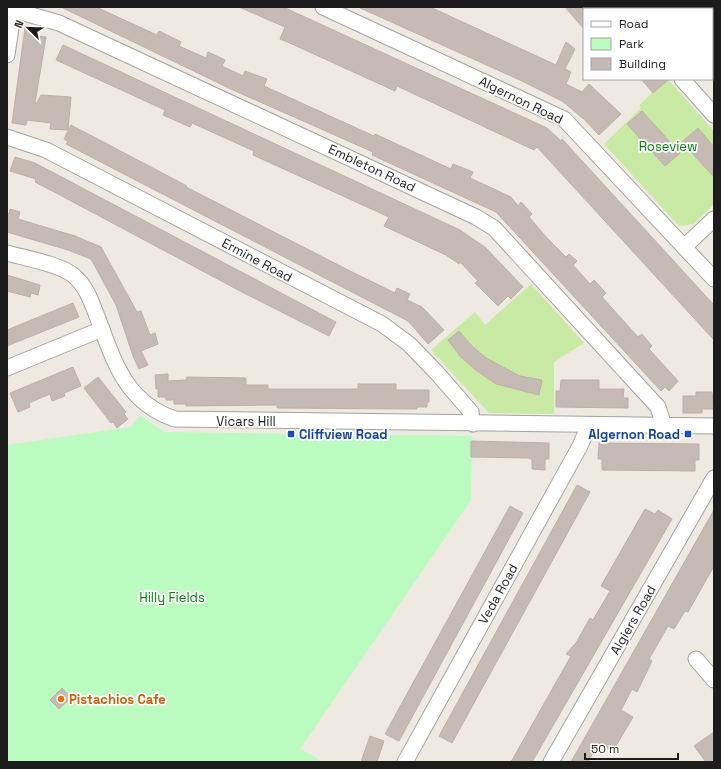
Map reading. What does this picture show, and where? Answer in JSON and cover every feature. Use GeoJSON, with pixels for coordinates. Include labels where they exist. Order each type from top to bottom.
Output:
{"type":"FeatureCollection","features":[{"type":"Feature","properties":{"kind":"street","name":"Algernon Road"},"geometry":{"type":"LineString","coordinates":[[323,7],[564,119],[714,279]]}},
{"type":"Feature","properties":{"kind":"street"},"geometry":{"type":"LineString","coordinates":[[7,55],[12,8]]}},
{"type":"Feature","properties":{"kind":"street","name":"Embleton Road"},"geometry":{"type":"LineString","coordinates":[[12,8],[59,23],[442,201],[494,228],[658,407],[664,426]]}},
{"type":"Feature","properties":{"kind":"street"},"geometry":{"type":"LineString","coordinates":[[683,80],[714,115]]}},
{"type":"Feature","properties":{"kind":"street","name":"Ermine Road"},"geometry":{"type":"LineString","coordinates":[[7,137],[46,150],[382,324],[410,344],[437,373],[471,412],[473,424]]}},
{"type":"Feature","properties":{"kind":"street"},"geometry":{"type":"LineString","coordinates":[[684,247],[714,219]]}},
{"type":"Feature","properties":{"kind":"street","name":"Vicars Hill"},"geometry":{"type":"LineString","coordinates":[[7,254],[60,269],[72,274],[89,296],[120,373],[129,389],[156,411],[175,419],[714,426]]}},
{"type":"Feature","properties":{"kind":"street"},"geometry":{"type":"LineString","coordinates":[[7,368],[102,329]]}},
{"type":"Feature","properties":{"kind":"street","name":"Veda Road"},"geometry":{"type":"LineString","coordinates":[[405,762],[580,446],[586,432],[587,425]]}},
{"type":"Feature","properties":{"kind":"street","name":"Algiers Road"},"geometry":{"type":"LineString","coordinates":[[551,762],[714,478]]}},
{"type":"Feature","properties":{"kind":"street"},"geometry":{"type":"LineString","coordinates":[[696,659],[714,680]]}},
{"type":"Feature","properties":{"kind":"green space","name":"Roseview"},"geometry":{"type":"Polygon","coordinates":[[[667,80],[669,80],[714,131],[714,204],[694,224],[679,226],[604,144],[641,108],[639,105],[667,80]]]}},
{"type":"Feature","properties":{"kind":"green space"},"geometry":{"type":"Polygon","coordinates":[[[531,284],[584,343],[554,362],[554,414],[489,413],[431,350],[475,312],[485,325],[531,284]]]}},
{"type":"Feature","properties":{"kind":"green space","name":"Hilly Fields"},"geometry":{"type":"Polygon","coordinates":[[[140,415],[164,432],[472,436],[471,500],[300,749],[321,762],[7,762],[7,445],[131,427],[140,415]]]}},
{"type":"Feature","properties":{"kind":"building"},"geometry":{"type":"Polygon","coordinates":[[[61,7],[96,7],[157,35],[159,31],[181,42],[179,46],[206,58],[208,52],[225,60],[222,66],[243,76],[245,71],[267,79],[264,86],[374,136],[375,134],[451,169],[453,164],[473,172],[470,178],[511,197],[518,206],[521,202],[532,214],[529,217],[548,239],[566,257],[569,254],[577,261],[573,265],[590,284],[594,280],[606,293],[602,297],[638,337],[642,334],[652,346],[649,349],[678,381],[669,391],[665,387],[661,391],[496,212],[372,155],[373,152],[233,90],[61,7]]]}},
{"type":"Feature","properties":{"kind":"building"},"geometry":{"type":"Polygon","coordinates":[[[239,7],[283,7],[547,128],[561,141],[562,139],[714,305],[714,340],[537,147],[534,150],[397,86],[395,91],[280,39],[285,27],[239,7]]]}},
{"type":"Feature","properties":{"kind":"building"},"geometry":{"type":"Polygon","coordinates":[[[358,7],[430,7],[556,65],[566,42],[575,49],[565,69],[571,72],[566,84],[582,92],[589,84],[621,114],[599,135],[585,120],[562,101],[522,81],[358,7]]]}},
{"type":"Feature","properties":{"kind":"building"},"geometry":{"type":"Polygon","coordinates":[[[565,7],[584,7],[583,28],[565,7]]]}},
{"type":"Feature","properties":{"kind":"building"},"geometry":{"type":"Polygon","coordinates":[[[25,28],[39,30],[38,36],[46,37],[35,103],[37,103],[41,95],[71,97],[68,130],[50,129],[51,123],[27,120],[26,125],[12,123],[25,28]]]}},
{"type":"Feature","properties":{"kind":"building"},"geometry":{"type":"Polygon","coordinates":[[[63,45],[460,230],[486,248],[523,287],[511,299],[508,296],[498,306],[475,283],[478,281],[460,262],[459,264],[446,255],[384,226],[389,217],[253,155],[254,151],[192,123],[190,127],[163,115],[165,110],[56,60],[63,45]]]}},
{"type":"Feature","properties":{"kind":"building"},"geometry":{"type":"Polygon","coordinates":[[[642,80],[668,80],[653,93],[642,80]]]}},
{"type":"Feature","properties":{"kind":"building"},"geometry":{"type":"Polygon","coordinates":[[[642,111],[680,153],[665,166],[627,124],[642,111]]]}},
{"type":"Feature","properties":{"kind":"building"},"geometry":{"type":"Polygon","coordinates":[[[71,125],[187,186],[186,187],[352,272],[395,293],[397,288],[410,294],[407,300],[422,307],[444,330],[428,344],[408,321],[66,144],[68,141],[64,139],[71,125]]]}},
{"type":"Feature","properties":{"kind":"building"},"geometry":{"type":"Polygon","coordinates":[[[698,128],[714,147],[714,177],[682,142],[698,128]]]}},
{"type":"Feature","properties":{"kind":"building"},"geometry":{"type":"Polygon","coordinates":[[[15,157],[35,163],[336,322],[329,336],[242,292],[35,182],[36,179],[10,171],[15,157]]]}},
{"type":"Feature","properties":{"kind":"building"},"geometry":{"type":"Polygon","coordinates":[[[10,209],[20,212],[18,219],[75,236],[101,247],[137,312],[141,311],[150,335],[155,333],[158,344],[141,351],[148,365],[139,369],[133,356],[116,305],[91,259],[68,250],[7,232],[7,213],[9,214],[10,209]]]}},
{"type":"Feature","properties":{"kind":"building"},"geometry":{"type":"Polygon","coordinates":[[[7,275],[40,285],[38,295],[31,293],[30,297],[7,291],[7,275]]]}},
{"type":"Feature","properties":{"kind":"building"},"geometry":{"type":"Polygon","coordinates":[[[73,303],[79,317],[7,346],[7,330],[73,303]]]}},
{"type":"Feature","properties":{"kind":"building"},"geometry":{"type":"Polygon","coordinates":[[[459,331],[471,345],[486,358],[520,376],[542,380],[539,395],[496,384],[477,371],[461,357],[448,340],[459,331]]]}},
{"type":"Feature","properties":{"kind":"building"},"geometry":{"type":"Polygon","coordinates":[[[73,367],[81,386],[64,393],[65,396],[52,401],[50,394],[29,403],[30,407],[18,412],[10,393],[73,367]]]}},
{"type":"Feature","properties":{"kind":"building"},"geometry":{"type":"Polygon","coordinates":[[[168,374],[168,381],[186,380],[187,377],[246,378],[246,385],[268,385],[268,389],[358,389],[358,384],[396,384],[396,390],[429,390],[429,402],[427,402],[427,407],[417,407],[417,409],[277,408],[277,405],[186,406],[186,404],[174,404],[174,400],[166,400],[166,397],[158,397],[155,375],[168,374]]]}},
{"type":"Feature","properties":{"kind":"building"},"geometry":{"type":"Polygon","coordinates":[[[98,377],[126,412],[124,414],[128,419],[117,428],[113,422],[111,423],[84,388],[98,377]]]}},
{"type":"Feature","properties":{"kind":"building"},"geometry":{"type":"Polygon","coordinates":[[[561,380],[599,380],[599,389],[624,389],[623,398],[628,398],[628,408],[556,407],[556,391],[560,391],[561,380]]]}},
{"type":"Feature","properties":{"kind":"building"},"geometry":{"type":"Polygon","coordinates":[[[696,392],[712,392],[714,409],[702,409],[702,413],[683,413],[683,396],[696,396],[696,392]]]}},
{"type":"Feature","properties":{"kind":"building"},"geometry":{"type":"Polygon","coordinates":[[[471,441],[549,443],[549,459],[545,459],[545,470],[532,469],[532,459],[528,458],[471,457],[471,441]]]}},
{"type":"Feature","properties":{"kind":"building"},"geometry":{"type":"Polygon","coordinates":[[[599,443],[699,444],[699,460],[695,460],[695,471],[602,470],[602,459],[598,459],[599,443]]]}},
{"type":"Feature","properties":{"kind":"building"},"geometry":{"type":"Polygon","coordinates":[[[577,485],[590,492],[452,743],[439,736],[577,485]]]}},
{"type":"Feature","properties":{"kind":"building"},"geometry":{"type":"Polygon","coordinates":[[[510,506],[523,513],[399,741],[385,734],[510,506]]]}},
{"type":"Feature","properties":{"kind":"building"},"geometry":{"type":"Polygon","coordinates":[[[645,509],[655,514],[658,510],[672,519],[532,762],[511,762],[571,656],[566,654],[576,643],[590,618],[593,620],[610,591],[601,586],[645,509]]]}},
{"type":"Feature","properties":{"kind":"building"},"geometry":{"type":"Polygon","coordinates":[[[714,510],[714,566],[688,612],[685,611],[674,629],[668,626],[649,659],[652,661],[637,692],[632,689],[621,710],[633,717],[613,751],[599,743],[588,762],[571,762],[714,510]]]}},
{"type":"Feature","properties":{"kind":"building","name":"Pistachios Cafe"},"geometry":{"type":"Polygon","coordinates":[[[62,688],[71,698],[59,709],[50,700],[62,688]]]}},
{"type":"Feature","properties":{"kind":"building"},"geometry":{"type":"Polygon","coordinates":[[[714,732],[714,762],[706,762],[694,746],[714,732]]]}},
{"type":"Feature","properties":{"kind":"building"},"geometry":{"type":"Polygon","coordinates":[[[370,736],[384,741],[377,762],[361,762],[370,736]]]}},
{"type":"Feature","properties":{"kind":"place","name":"Cliffview Road"},"geometry":{"type":"Point","coordinates":[291,434]}},
{"type":"Feature","properties":{"kind":"place","name":"Algernon Road"},"geometry":{"type":"Point","coordinates":[688,434]}},
{"type":"Feature","properties":{"kind":"place","name":"Pistachios Cafe"},"geometry":{"type":"Point","coordinates":[61,699]}}]}
